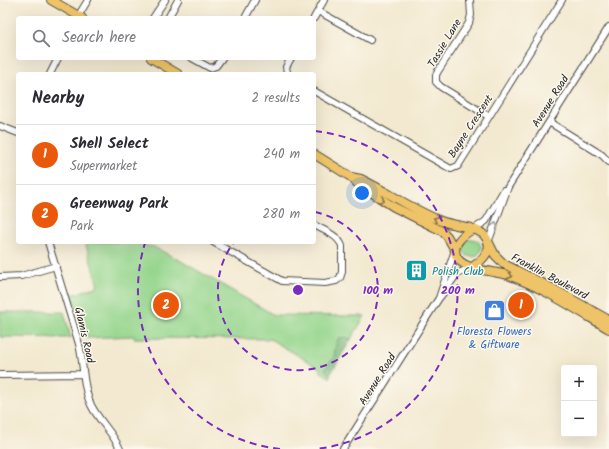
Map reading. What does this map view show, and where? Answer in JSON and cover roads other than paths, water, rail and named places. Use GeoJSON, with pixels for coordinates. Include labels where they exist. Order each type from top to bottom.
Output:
{"type":"FeatureCollection","features":[{"type":"Feature","properties":{"kind":"main road"},"geometry":{"type":"LineString","coordinates":[[51,0],[77,16]]}},
{"type":"Feature","properties":{"kind":"main road"},"geometry":{"type":"LineString","coordinates":[[154,60],[175,72]]}},
{"type":"Feature","properties":{"kind":"main road"},"geometry":{"type":"LineString","coordinates":[[316,155],[351,177],[358,184],[394,207],[442,231],[447,236],[458,258],[465,265],[472,267],[484,258],[488,249],[488,243],[484,234],[474,229],[440,221],[361,178],[351,177]]}},
{"type":"Feature","properties":{"kind":"main road"},"geometry":{"type":"LineString","coordinates":[[455,250],[459,239],[474,229]]}},
{"type":"Feature","properties":{"kind":"main road","name":"Franklin Boulevard"},"geometry":{"type":"LineString","coordinates":[[488,243],[495,255],[504,264],[550,286],[609,320]]}},
{"type":"Feature","properties":{"kind":"main road","name":"Franklin Boulevard"},"geometry":{"type":"LineString","coordinates":[[472,267],[507,275],[523,281],[609,329]]}},
{"type":"Feature","properties":{"kind":"street"},"geometry":{"type":"LineString","coordinates":[[80,16],[88,0]]}},
{"type":"Feature","properties":{"kind":"street"},"geometry":{"type":"LineString","coordinates":[[154,16],[165,0]]}},
{"type":"Feature","properties":{"kind":"street"},"geometry":{"type":"LineString","coordinates":[[169,16],[178,0]]}},
{"type":"Feature","properties":{"kind":"street"},"geometry":{"type":"LineString","coordinates":[[246,16],[255,0]]}},
{"type":"Feature","properties":{"kind":"street"},"geometry":{"type":"LineString","coordinates":[[315,16],[324,0]]}},
{"type":"Feature","properties":{"kind":"street","name":"Tassie Lane"},"geometry":{"type":"LineString","coordinates":[[470,0],[471,15],[469,23],[438,70],[436,82],[441,87],[488,116]]}},
{"type":"Feature","properties":{"kind":"street","name":"Bayne Crescent"},"geometry":{"type":"LineString","coordinates":[[316,92],[451,169],[458,166],[562,0]]}},
{"type":"Feature","properties":{"kind":"street"},"geometry":{"type":"LineString","coordinates":[[318,11],[370,40]]}},
{"type":"Feature","properties":{"kind":"street","name":"Avenue Road"},"geometry":{"type":"LineString","coordinates":[[488,243],[508,187],[609,27]]}},
{"type":"Feature","properties":{"kind":"street"},"geometry":{"type":"LineString","coordinates":[[51,72],[57,60]]}},
{"type":"Feature","properties":{"kind":"street"},"geometry":{"type":"LineString","coordinates":[[196,60],[210,68],[216,66],[220,60]]}},
{"type":"Feature","properties":{"kind":"street"},"geometry":{"type":"LineString","coordinates":[[287,72],[286,67],[290,60]]}},
{"type":"Feature","properties":{"kind":"street"},"geometry":{"type":"LineString","coordinates":[[549,122],[602,155],[609,162]]}},
{"type":"Feature","properties":{"kind":"street"},"geometry":{"type":"LineString","coordinates":[[0,126],[16,132]]}},
{"type":"Feature","properties":{"kind":"street","name":"Avenue Road"},"geometry":{"type":"LineString","coordinates":[[474,229],[486,221],[503,191],[508,187]]}},
{"type":"Feature","properties":{"kind":"street"},"geometry":{"type":"LineString","coordinates":[[217,244],[282,281],[325,283],[336,281],[340,278],[342,272],[340,242],[334,236],[316,226]]}},
{"type":"Feature","properties":{"kind":"street","name":"Glamis Road"},"geometry":{"type":"LineString","coordinates":[[49,244],[79,344],[85,390],[91,405],[115,438],[120,449]]}},
{"type":"Feature","properties":{"kind":"street","name":"Avenue Road"},"geometry":{"type":"LineString","coordinates":[[343,449],[439,298],[455,250]]}},
{"type":"Feature","properties":{"kind":"street"},"geometry":{"type":"LineString","coordinates":[[0,277],[21,276],[56,266]]}},
{"type":"Feature","properties":{"kind":"street","name":"Avenue Road"},"geometry":{"type":"LineString","coordinates":[[439,298],[444,294],[457,274],[472,267]]}},
{"type":"Feature","properties":{"kind":"street"},"geometry":{"type":"LineString","coordinates":[[0,375],[83,374]]}},
{"type":"Feature","properties":{"kind":"place","name":"Polish Club"},"geometry":{"type":"Point","coordinates":[417,271]}},
{"type":"Feature","properties":{"kind":"place","name":"Greenway Park"},"geometry":{"type":"Point","coordinates":[166,305]}},
{"type":"Feature","properties":{"kind":"place","name":"Shell Select"},"geometry":{"type":"Point","coordinates":[521,305]}},
{"type":"Feature","properties":{"kind":"place","name":"Floresta Flowers & Giftware"},"geometry":{"type":"Point","coordinates":[494,311]}}]}
